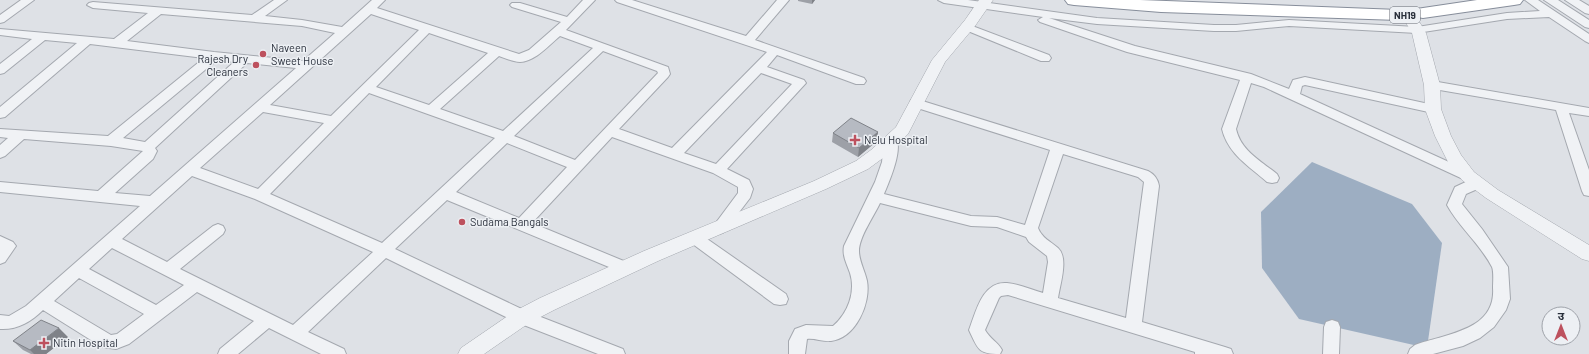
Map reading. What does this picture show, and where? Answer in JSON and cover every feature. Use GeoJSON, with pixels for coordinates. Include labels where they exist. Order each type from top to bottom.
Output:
{"type":"FeatureCollection","features":[{"type":"Feature","properties":{"kind":"highway"},"geometry":{"type":"LineString","coordinates":[[1074,0],[1161,7],[1413,15],[1514,0]]}},
{"type":"Feature","properties":{"kind":"highway","name":"NH19"},"geometry":{"type":"LineString","coordinates":[[1372,0],[1380,7],[1413,15]]}},
{"type":"Feature","properties":{"kind":"street"},"geometry":{"type":"LineString","coordinates":[[0,20],[28,0]]}},
{"type":"Feature","properties":{"kind":"street"},"geometry":{"type":"LineString","coordinates":[[100,0],[93,6],[254,19],[302,24],[344,31]]}},
{"type":"Feature","properties":{"kind":"street"},"geometry":{"type":"LineString","coordinates":[[254,19],[281,0]]}},
{"type":"Feature","properties":{"kind":"street"},"geometry":{"type":"LineString","coordinates":[[0,322],[11,323],[21,319],[43,302],[379,0]]}},
{"type":"Feature","properties":{"kind":"street"},"geometry":{"type":"LineString","coordinates":[[368,9],[514,57],[529,56],[569,21],[589,0]]}},
{"type":"Feature","properties":{"kind":"street"},"geometry":{"type":"LineString","coordinates":[[621,0],[748,41],[860,81]]}},
{"type":"Feature","properties":{"kind":"street"},"geometry":{"type":"LineString","coordinates":[[748,41],[783,0]]}},
{"type":"Feature","properties":{"kind":"street"},"geometry":{"type":"LineString","coordinates":[[944,0],[985,3],[1020,10],[1097,21],[1188,27],[1236,28],[1273,23],[1413,15],[1506,16],[1551,14]]}},
{"type":"Feature","properties":{"kind":"street"},"geometry":{"type":"LineString","coordinates":[[1531,0],[1589,39]]}},
{"type":"Feature","properties":{"kind":"street"},"geometry":{"type":"LineString","coordinates":[[1550,0],[1588,24]]}},
{"type":"Feature","properties":{"kind":"street"},"geometry":{"type":"LineString","coordinates":[[1571,0],[1589,11]]}},
{"type":"Feature","properties":{"kind":"street"},"geometry":{"type":"LineString","coordinates":[[468,354],[522,317],[626,268],[820,185],[862,165],[877,154],[902,130],[939,60],[985,3]]}},
{"type":"Feature","properties":{"kind":"street"},"geometry":{"type":"LineString","coordinates":[[516,5],[569,21]]}},
{"type":"Feature","properties":{"kind":"street"},"geometry":{"type":"LineString","coordinates":[[1020,10],[1082,34],[1132,50],[1247,77],[1268,84],[1472,180],[1492,194],[1588,249]]}},
{"type":"Feature","properties":{"kind":"street"},"geometry":{"type":"LineString","coordinates":[[117,43],[158,11]]}},
{"type":"Feature","properties":{"kind":"street"},"geometry":{"type":"LineString","coordinates":[[1413,15],[1432,85],[1434,109],[1443,136],[1454,158],[1472,180]]}},
{"type":"Feature","properties":{"kind":"street"},"geometry":{"type":"LineString","coordinates":[[1571,27],[1588,24]]}},
{"type":"Feature","properties":{"kind":"street"},"geometry":{"type":"LineString","coordinates":[[967,27],[1045,58]]}},
{"type":"Feature","properties":{"kind":"street"},"geometry":{"type":"LineString","coordinates":[[260,195],[426,29]]}},
{"type":"Feature","properties":{"kind":"street"},"geometry":{"type":"LineString","coordinates":[[520,224],[664,74],[664,70],[661,68],[558,31]]}},
{"type":"Feature","properties":{"kind":"street"},"geometry":{"type":"LineString","coordinates":[[0,32],[117,43],[214,56],[306,65]]}},
{"type":"Feature","properties":{"kind":"street"},"geometry":{"type":"LineString","coordinates":[[0,70],[41,37]]}},
{"type":"Feature","properties":{"kind":"street"},"geometry":{"type":"LineString","coordinates":[[0,114],[88,40]]}},
{"type":"Feature","properties":{"kind":"street"},"geometry":{"type":"LineString","coordinates":[[295,334],[602,46]]}},
{"type":"Feature","properties":{"kind":"street"},"geometry":{"type":"LineString","coordinates":[[676,153],[759,68],[774,50]]}},
{"type":"Feature","properties":{"kind":"street"},"geometry":{"type":"LineString","coordinates":[[430,110],[496,52]]}},
{"type":"Feature","properties":{"kind":"street"},"geometry":{"type":"LineString","coordinates":[[111,141],[214,56]]}},
{"type":"Feature","properties":{"kind":"street"},"geometry":{"type":"LineString","coordinates":[[148,147],[244,59]]}},
{"type":"Feature","properties":{"kind":"street"},"geometry":{"type":"LineString","coordinates":[[718,170],[817,65]]}},
{"type":"Feature","properties":{"kind":"street"},"geometry":{"type":"LineString","coordinates":[[759,68],[800,83]]}},
{"type":"Feature","properties":{"kind":"street"},"geometry":{"type":"LineString","coordinates":[[1247,77],[1229,129],[1229,136],[1238,150],[1272,178]]}},
{"type":"Feature","properties":{"kind":"street"},"geometry":{"type":"LineString","coordinates":[[1294,96],[1295,84],[1297,82],[1305,82],[1434,109]]}},
{"type":"Feature","properties":{"kind":"street"},"geometry":{"type":"LineString","coordinates":[[1432,85],[1589,112]]}},
{"type":"Feature","properties":{"kind":"street"},"geometry":{"type":"LineString","coordinates":[[367,88],[505,137],[577,166]]}},
{"type":"Feature","properties":{"kind":"street"},"geometry":{"type":"LineString","coordinates":[[916,103],[1143,174],[1152,182],[1132,326]]}},
{"type":"Feature","properties":{"kind":"street"},"geometry":{"type":"LineString","coordinates":[[260,107],[334,121]]}},
{"type":"Feature","properties":{"kind":"street"},"geometry":{"type":"LineString","coordinates":[[1561,107],[1589,191]]}},
{"type":"Feature","properties":{"kind":"street"},"geometry":{"type":"LineString","coordinates":[[610,131],[676,153],[718,170],[744,184],[746,189],[745,194],[719,228]]}},
{"type":"Feature","properties":{"kind":"street"},"geometry":{"type":"LineString","coordinates":[[0,133],[111,141],[148,147]]}},
{"type":"Feature","properties":{"kind":"street"},"geometry":{"type":"LineString","coordinates":[[0,153],[21,134]]}},
{"type":"Feature","properties":{"kind":"street"},"geometry":{"type":"LineString","coordinates":[[798,354],[797,341],[801,333],[805,331],[830,335],[836,334],[845,326],[858,302],[859,284],[851,247],[875,197],[890,158],[891,141]]}},
{"type":"Feature","properties":{"kind":"street"},"geometry":{"type":"LineString","coordinates":[[101,197],[148,156],[150,151],[148,147]]}},
{"type":"Feature","properties":{"kind":"street"},"geometry":{"type":"LineString","coordinates":[[1050,301],[1056,262],[1054,253],[1038,242],[1032,233],[1031,228],[1058,148]]}},
{"type":"Feature","properties":{"kind":"street"},"geometry":{"type":"LineString","coordinates":[[190,170],[260,195],[385,251],[522,317],[617,354]]}},
{"type":"Feature","properties":{"kind":"street"},"geometry":{"type":"LineString","coordinates":[[1416,354],[1421,350],[1457,342],[1474,333],[1488,322],[1498,310],[1502,299],[1500,268],[1477,233],[1454,205],[1460,191],[1472,180]]}},
{"type":"Feature","properties":{"kind":"street"},"geometry":{"type":"LineString","coordinates":[[0,187],[154,202]]}},
{"type":"Feature","properties":{"kind":"street"},"geometry":{"type":"LineString","coordinates":[[446,193],[626,268]]}},
{"type":"Feature","properties":{"kind":"street"},"geometry":{"type":"LineString","coordinates":[[875,197],[971,221],[997,222],[1032,233]]}},
{"type":"Feature","properties":{"kind":"street"},"geometry":{"type":"LineString","coordinates":[[168,270],[218,230]]}},
{"type":"Feature","properties":{"kind":"street"},"geometry":{"type":"LineString","coordinates":[[695,238],[780,299]]}},
{"type":"Feature","properties":{"kind":"street"},"geometry":{"type":"LineString","coordinates":[[112,241],[295,334],[338,354]]}},
{"type":"Feature","properties":{"kind":"street"},"geometry":{"type":"LineString","coordinates":[[0,242],[8,246],[0,258]]}},
{"type":"Feature","properties":{"kind":"street"},"geometry":{"type":"LineString","coordinates":[[78,270],[157,314]]}},
{"type":"Feature","properties":{"kind":"street"},"geometry":{"type":"LineString","coordinates":[[43,302],[108,342],[116,342],[123,339],[196,284]]}},
{"type":"Feature","properties":{"kind":"street"},"geometry":{"type":"LineString","coordinates":[[994,350],[983,342],[977,330],[995,291],[1008,289],[1132,326],[1204,351],[1225,354]]}},
{"type":"Feature","properties":{"kind":"street"},"geometry":{"type":"LineString","coordinates":[[226,354],[268,320]]}},
{"type":"Feature","properties":{"kind":"street"},"geometry":{"type":"LineString","coordinates":[[1331,354],[1332,327]]}},
{"type":"Feature","properties":{"kind":"water"},"geometry":{"type":"Polygon","coordinates":[[[1312,162],[1412,204],[1442,243],[1427,348],[1299,319],[1262,268],[1261,212],[1312,162]]]}},
{"type":"Feature","properties":{"kind":"building"},"geometry":{"type":"Polygon","coordinates":[[[851,118],[878,132],[859,148],[833,133],[851,118]]]}},
{"type":"Feature","properties":{"kind":"building"},"geometry":{"type":"Polygon","coordinates":[[[41,320],[59,328],[30,350],[13,341],[41,320]]]}},
{"type":"Feature","properties":{"kind":"place","name":"Naveen Sweet House"},"geometry":{"type":"Point","coordinates":[263,54]}},
{"type":"Feature","properties":{"kind":"place","name":"Rajesh Dry Cleaners"},"geometry":{"type":"Point","coordinates":[256,65]}},
{"type":"Feature","properties":{"kind":"place","name":"Nelu Hospital"},"geometry":{"type":"Point","coordinates":[855,140]}},
{"type":"Feature","properties":{"kind":"place","name":"Sudama Bangals"},"geometry":{"type":"Point","coordinates":[462,222]}},
{"type":"Feature","properties":{"kind":"place","name":"Nitin Hospital"},"geometry":{"type":"Point","coordinates":[44,343]}}]}
